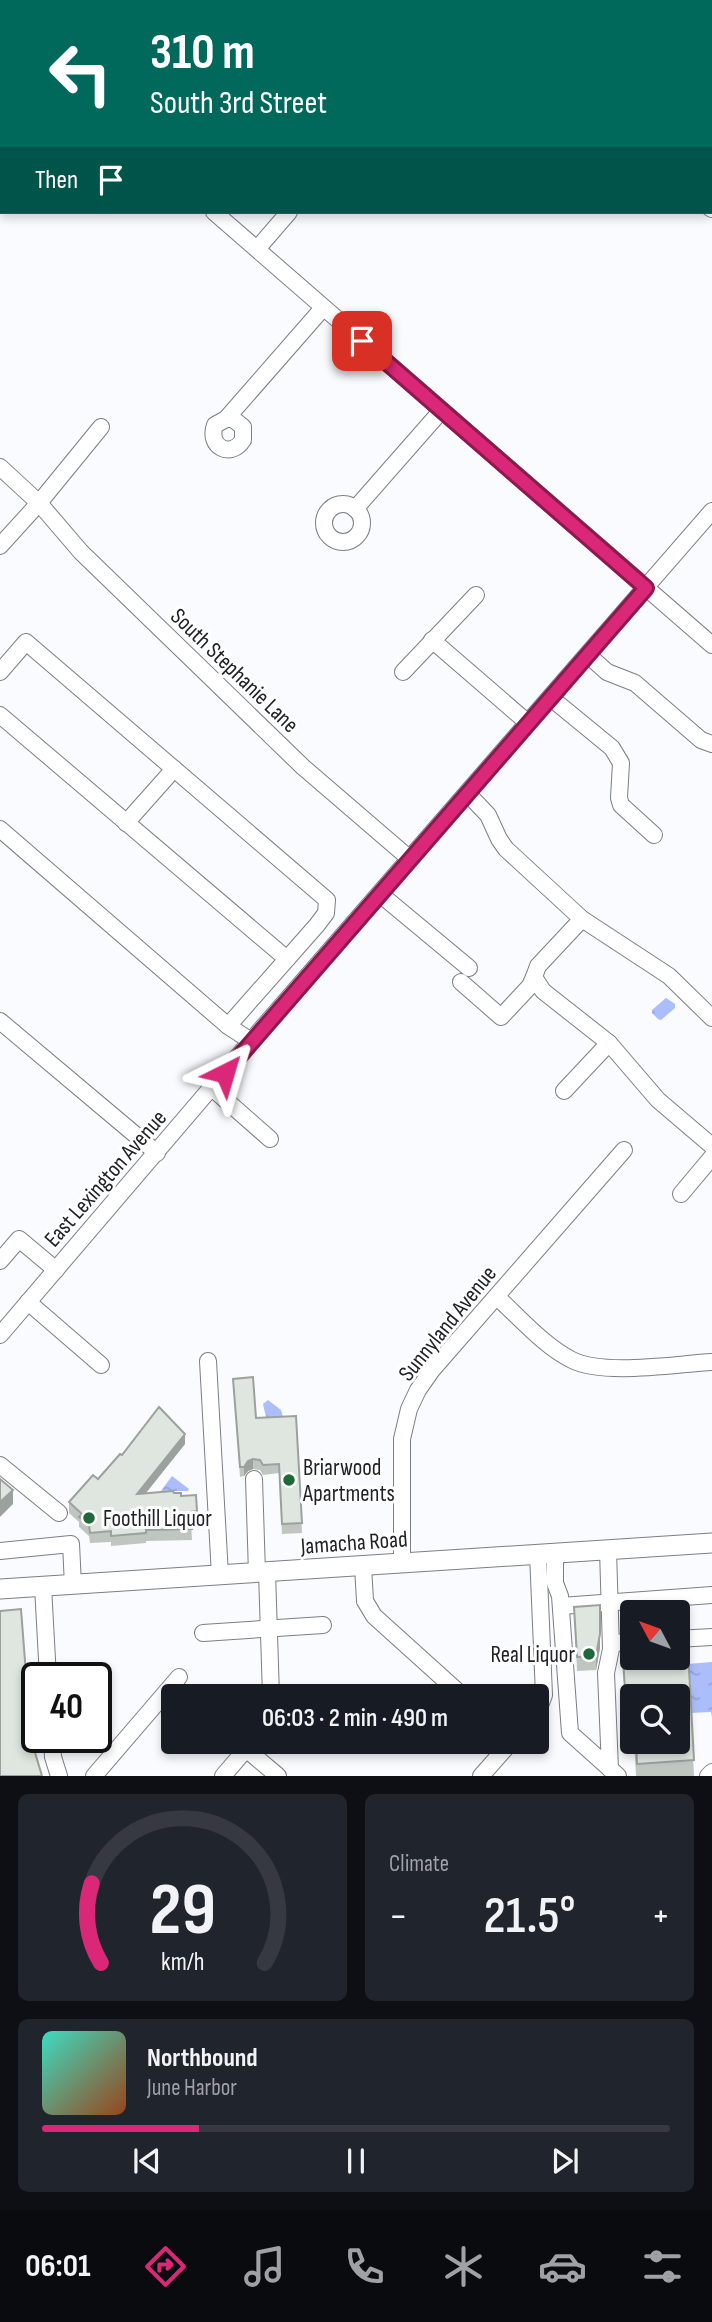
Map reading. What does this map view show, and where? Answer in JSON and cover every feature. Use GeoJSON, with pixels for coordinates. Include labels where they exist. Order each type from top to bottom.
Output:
{"type":"FeatureCollection","features":[{"type":"Feature","properties":{"kind":"main road","name":"Jamacha Road"},"geometry":{"type":"LineString","coordinates":[[0,1589],[712,1542]]}},
{"type":"Feature","properties":{"kind":"street"},"geometry":{"type":"LineString","coordinates":[[216,214],[712,645]]}},
{"type":"Feature","properties":{"kind":"street"},"geometry":{"type":"LineString","coordinates":[[257,249],[287,214]]}},
{"type":"Feature","properties":{"kind":"street"},"geometry":{"type":"LineString","coordinates":[[226,418],[323,308]]}},
{"type":"Feature","properties":{"kind":"street"},"geometry":{"type":"LineString","coordinates":[[355,509],[440,410]]}},
{"type":"Feature","properties":{"kind":"street"},"geometry":{"type":"LineString","coordinates":[[0,546],[101,427]]}},
{"type":"Feature","properties":{"kind":"street","name":"South Stephanie Lane"},"geometry":{"type":"LineString","coordinates":[[0,467],[39,503],[80,552],[295,760],[410,859]]}},
{"type":"Feature","properties":{"kind":"street","name":"East Lexington Avenue"},"geometry":{"type":"LineString","coordinates":[[1,1333],[251,1041],[712,512]]}},
{"type":"Feature","properties":{"kind":"street"},"geometry":{"type":"LineString","coordinates":[[403,672],[476,595]]}},
{"type":"Feature","properties":{"kind":"street"},"geometry":{"type":"LineString","coordinates":[[432,640],[528,723]]}},
{"type":"Feature","properties":{"kind":"street"},"geometry":{"type":"LineString","coordinates":[[0,672],[26,642],[327,900],[326,913],[228,1026]]}},
{"type":"Feature","properties":{"kind":"street"},"geometry":{"type":"LineString","coordinates":[[588,655],[607,671],[635,683],[701,740],[712,744]]}},
{"type":"Feature","properties":{"kind":"street"},"geometry":{"type":"LineString","coordinates":[[551,698],[612,748],[621,763],[621,805],[654,835]]}},
{"type":"Feature","properties":{"kind":"street"},"geometry":{"type":"LineString","coordinates":[[0,715],[287,959]]}},
{"type":"Feature","properties":{"kind":"street"},"geometry":{"type":"LineString","coordinates":[[126,823],[174,769]]}},
{"type":"Feature","properties":{"kind":"street"},"geometry":{"type":"LineString","coordinates":[[468,794],[488,815],[506,849],[582,919],[669,975],[712,1018]]}},
{"type":"Feature","properties":{"kind":"street"},"geometry":{"type":"LineString","coordinates":[[0,829],[228,1026],[251,1041]]}},
{"type":"Feature","properties":{"kind":"street"},"geometry":{"type":"LineString","coordinates":[[380,894],[465,975],[501,1017],[530,986],[538,966],[582,919]]}},
{"type":"Feature","properties":{"kind":"street"},"geometry":{"type":"LineString","coordinates":[[534,977],[543,991],[608,1043],[658,1100],[712,1146]]}},
{"type":"Feature","properties":{"kind":"street"},"geometry":{"type":"LineString","coordinates":[[0,1021],[157,1153]]}},
{"type":"Feature","properties":{"kind":"street"},"geometry":{"type":"LineString","coordinates":[[564,1091],[608,1043]]}},
{"type":"Feature","properties":{"kind":"street"},"geometry":{"type":"LineString","coordinates":[[212,1088],[270,1139]]}},
{"type":"Feature","properties":{"kind":"street","name":"Sunnyland Avenue"},"geometry":{"type":"LineString","coordinates":[[402,1564],[402,1439],[409,1409],[418,1390],[432,1370],[624,1150]]}},
{"type":"Feature","properties":{"kind":"street"},"geometry":{"type":"LineString","coordinates":[[681,1194],[712,1157]]}},
{"type":"Feature","properties":{"kind":"street"},"geometry":{"type":"LineString","coordinates":[[0,1261],[19,1239],[56,1270]]}},
{"type":"Feature","properties":{"kind":"street"},"geometry":{"type":"LineString","coordinates":[[497,1297],[552,1347],[573,1361],[608,1368],[712,1362]]}},
{"type":"Feature","properties":{"kind":"street"},"geometry":{"type":"LineString","coordinates":[[28,1303],[101,1365]]}},
{"type":"Feature","properties":{"kind":"street"},"geometry":{"type":"LineString","coordinates":[[208,1362],[220,1575]]}},
{"type":"Feature","properties":{"kind":"street"},"geometry":{"type":"LineString","coordinates":[[0,1465],[59,1513]]}},
{"type":"Feature","properties":{"kind":"street"},"geometry":{"type":"LineString","coordinates":[[254,1479],[269,1628],[271,1684]]}},
{"type":"Feature","properties":{"kind":"street"},"geometry":{"type":"LineString","coordinates":[[0,1551],[71,1544],[73,1585]]}},
{"type":"Feature","properties":{"kind":"street"},"geometry":{"type":"LineString","coordinates":[[608,1550],[611,1643],[606,1673],[614,1773]]}},
{"type":"Feature","properties":{"kind":"street"},"geometry":{"type":"LineString","coordinates":[[547,1554],[561,1606],[570,1733],[614,1773]]}},
{"type":"Feature","properties":{"kind":"street"},"geometry":{"type":"LineString","coordinates":[[544,1684],[547,1554]]}},
{"type":"Feature","properties":{"kind":"street"},"geometry":{"type":"LineString","coordinates":[[363,1566],[365,1601],[374,1616],[449,1684]]}},
{"type":"Feature","properties":{"kind":"street"},"geometry":{"type":"LineString","coordinates":[[43,1586],[47,1662]]}},
{"type":"Feature","properties":{"kind":"street"},"geometry":{"type":"LineString","coordinates":[[561,1606],[712,1595]]}},
{"type":"Feature","properties":{"kind":"street"},"geometry":{"type":"LineString","coordinates":[[202,1633],[323,1625]]}},
{"type":"Feature","properties":{"kind":"street"},"geometry":{"type":"LineString","coordinates":[[690,1638],[712,1637]]}},
{"type":"Feature","properties":{"kind":"street"},"geometry":{"type":"LineString","coordinates":[[611,1643],[620,1643]]}},
{"type":"Feature","properties":{"kind":"street"},"geometry":{"type":"LineString","coordinates":[[94,1776],[178,1677]]}},
{"type":"Feature","properties":{"kind":"street"},"geometry":{"type":"LineString","coordinates":[[53,1753],[59,1776]]}},
{"type":"Feature","properties":{"kind":"street"},"geometry":{"type":"LineString","coordinates":[[223,1776],[241,1754]]}},
{"type":"Feature","properties":{"kind":"street"},"geometry":{"type":"LineString","coordinates":[[257,1754],[278,1776]]}},
{"type":"Feature","properties":{"kind":"street"},"geometry":{"type":"LineString","coordinates":[[481,1776],[500,1754]]}},
{"type":"Feature","properties":{"kind":"street"},"geometry":{"type":"LineString","coordinates":[[708,1776],[712,1772]]}},
{"type":"Feature","properties":{"kind":"water"},"geometry":{"type":"Polygon","coordinates":[[[666,998],[675,1004],[675,1008],[661,1020],[652,1010],[666,998]]]}},
{"type":"Feature","properties":{"kind":"water"},"geometry":{"type":"Polygon","coordinates":[[[268,1400],[281,1410],[283,1417],[266,1417],[263,1404],[268,1400]]]}},
{"type":"Feature","properties":{"kind":"water"},"geometry":{"type":"Polygon","coordinates":[[[172,1476],[189,1489],[188,1491],[161,1491],[172,1476]]]}},
{"type":"Feature","properties":{"kind":"water"},"geometry":{"type":"Polygon","coordinates":[[[712,1662],[712,1717],[711,1712],[690,1713],[687,1670],[690,1670],[690,1664],[712,1662]]]}},
{"type":"Feature","properties":{"kind":"building"},"geometry":{"type":"Polygon","coordinates":[[[253,1377],[256,1418],[296,1416],[302,1523],[282,1524],[279,1464],[263,1465],[260,1460],[253,1459],[240,1467],[233,1379],[253,1377]]]}},
{"type":"Feature","properties":{"kind":"building"},"geometry":{"type":"Polygon","coordinates":[[[159,1407],[185,1434],[137,1494],[173,1491],[181,1493],[181,1496],[196,1495],[197,1511],[190,1512],[192,1529],[146,1530],[146,1533],[111,1536],[111,1531],[90,1533],[89,1525],[79,1517],[82,1514],[69,1502],[93,1475],[98,1479],[120,1454],[122,1455],[159,1407]]]}},
{"type":"Feature","properties":{"kind":"building"},"geometry":{"type":"Polygon","coordinates":[[[0,1479],[13,1490],[0,1502],[0,1479]]]}},
{"type":"Feature","properties":{"kind":"building","name":"Real Liquor"},"geometry":{"type":"Polygon","coordinates":[[[600,1605],[600,1634],[596,1656],[577,1657],[574,1607],[600,1605]]]}},
{"type":"Feature","properties":{"kind":"building"},"geometry":{"type":"Polygon","coordinates":[[[21,1609],[25,1662],[21,1662],[21,1753],[35,1753],[42,1776],[0,1776],[0,1611],[21,1609]]]}},
{"type":"Feature","properties":{"kind":"building"},"geometry":{"type":"Polygon","coordinates":[[[624,1670],[689,1670],[690,1684],[625,1684],[624,1670]]]}},
{"type":"Feature","properties":{"kind":"building"},"geometry":{"type":"Polygon","coordinates":[[[690,1687],[694,1760],[637,1764],[637,1754],[690,1754],[690,1687]]]}},
{"type":"Feature","properties":{"kind":"place","name":"Briarwood Apartments"},"geometry":{"type":"Point","coordinates":[289,1480]}},
{"type":"Feature","properties":{"kind":"place","name":"Foothill Liquor"},"geometry":{"type":"Point","coordinates":[89,1518]}},
{"type":"Feature","properties":{"kind":"place","name":"Real Liquor"},"geometry":{"type":"Point","coordinates":[589,1654]}},
{"type":"Feature","properties":{"kind":"route"},"geometry":{"type":"LineString","coordinates":[[225,1073],[646,588],[362,341]]}}]}
